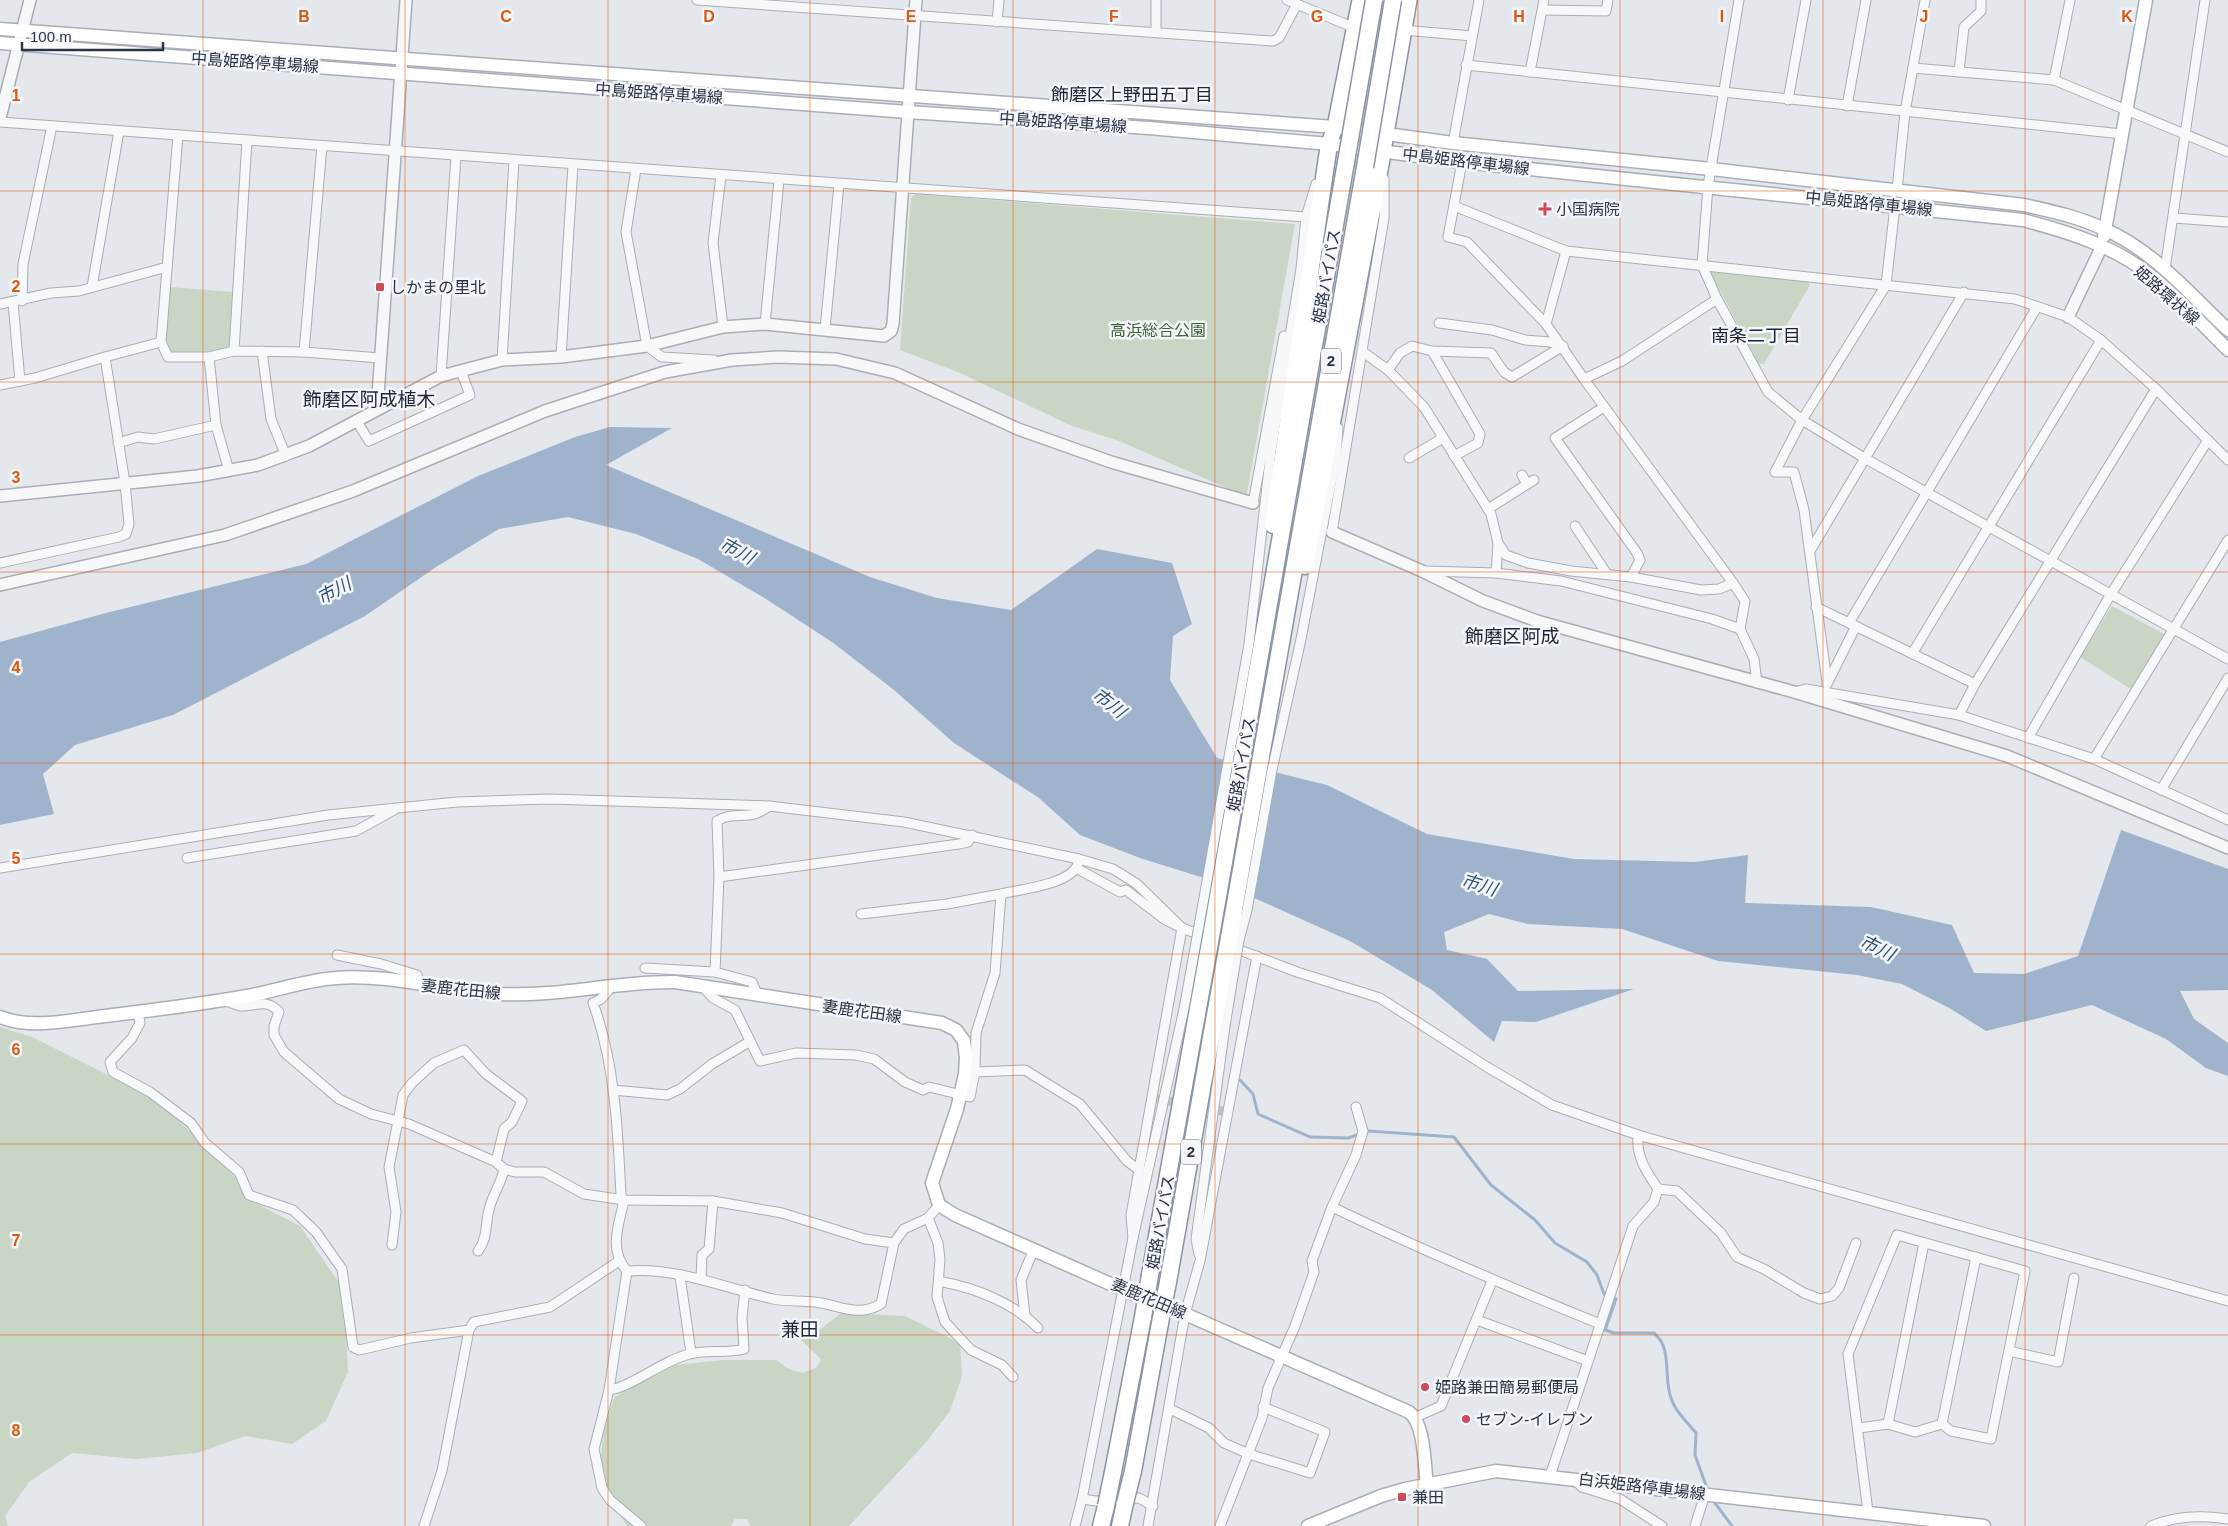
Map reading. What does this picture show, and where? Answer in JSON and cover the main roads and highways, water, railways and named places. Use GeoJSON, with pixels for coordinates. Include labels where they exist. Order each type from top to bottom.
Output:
{"type":"FeatureCollection","features":[{"type":"Feature","properties":{"kind":"highway"},"geometry":{"type":"LineString","coordinates":[[1270,544],[1329,144],[1335,127],[1360,0]]}},
{"type":"Feature","properties":{"kind":"highway","name":"姫路バイパス"},"geometry":{"type":"LineString","coordinates":[[1101,1526],[1143,1317],[1190,1012],[1205,928],[1265,620],[1270,544],[1346,162],[1374,0]]}},
{"type":"Feature","properties":{"kind":"highway","name":"姫路バイパス"},"geometry":{"type":"LineString","coordinates":[[1120,1526],[1220,1024],[1241,908],[1269,712],[1306,558],[1365,167],[1393,0]]}},
{"type":"Feature","properties":{"kind":"highway"},"geometry":{"type":"LineString","coordinates":[[1306,558],[1384,151],[1409,0]]}},
{"type":"Feature","properties":{"kind":"highway"},"geometry":{"type":"LineString","coordinates":[[1271,451],[1291,392]]}},
{"type":"Feature","properties":{"kind":"main road"},"geometry":{"type":"LineString","coordinates":[[2102,246],[2146,0]]}},
{"type":"Feature","properties":{"kind":"main road","name":"中島姫路停車場線"},"geometry":{"type":"LineString","coordinates":[[0,29],[1335,127],[1386,132],[1453,143],[1711,169],[2024,205],[2065,215],[2105,229]]}},
{"type":"Feature","properties":{"kind":"main road","name":"中島姫路停車場線"},"geometry":{"type":"LineString","coordinates":[[0,43],[908,112],[1149,128],[1329,144],[1462,162],[2023,220],[2063,231],[2102,246]]}},
{"type":"Feature","properties":{"kind":"main road","name":"姫路環状線"},"geometry":{"type":"LineString","coordinates":[[2105,229],[2136,247],[2165,269],[2228,330]]}},
{"type":"Feature","properties":{"kind":"main road","name":"姫路環状線"},"geometry":{"type":"LineString","coordinates":[[2102,246],[2154,278],[2228,350]]}},
{"type":"Feature","properties":{"kind":"main road","name":"妻鹿花田線"},"geometry":{"type":"LineString","coordinates":[[0,1018],[12,1022],[37,1024],[138,1012],[223,1000],[336,978],[363,978],[502,994],[544,993],[654,982],[673,976],[701,985],[758,996],[942,1022],[956,1030],[964,1041],[965,1074],[960,1096],[932,1184],[939,1205],[955,1215],[1124,1288],[1133,1294],[1185,1314],[1409,1412],[1416,1417],[1420,1426],[1427,1484]]}},
{"type":"Feature","properties":{"kind":"main road","name":"白浜姫路停車場線"},"geometry":{"type":"LineString","coordinates":[[1311,1525],[1325,1523],[1381,1496],[1427,1484],[1496,1471],[1572,1478],[1984,1526]]}},
{"type":"Feature","properties":{"kind":"water","name":"市川"},"geometry":{"type":"Polygon","coordinates":[[[610,427],[672,428],[606,465],[870,577],[937,598],[1011,610],[1097,549],[1172,563],[1192,624],[1173,636],[1170,680],[1217,758],[1327,785],[1427,834],[1574,859],[1695,862],[1748,855],[1745,903],[1871,907],[1952,925],[1974,973],[2024,974],[2078,956],[2121,830],[2228,869],[2228,990],[2180,991],[2194,1019],[2228,1043],[2228,1076],[2206,1068],[2166,1039],[2092,1005],[1986,1031],[1951,1009],[1902,984],[1857,975],[1718,961],[1622,929],[1528,924],[1489,914],[1444,932],[1447,950],[1487,959],[1518,991],[1634,989],[1536,1022],[1502,1021],[1494,1042],[1432,990],[1350,941],[1223,884],[1140,858],[1080,835],[1039,798],[954,743],[894,690],[832,642],[766,599],[698,559],[636,534],[568,517],[499,529],[436,567],[365,616],[173,715],[75,745],[43,774],[54,814],[0,825],[0,642],[106,613],[306,564],[478,476],[575,437],[610,427]]]}},
{"type":"Feature","properties":{"kind":"waterway"},"geometry":{"type":"LineString","coordinates":[[1240,1080],[1253,1094],[1258,1114],[1310,1137],[1348,1138],[1369,1131],[1454,1137],[1491,1185],[1535,1220],[1555,1243],[1587,1262],[1597,1275],[1604,1294],[1616,1299],[1605,1330],[1614,1333],[1654,1333],[1660,1339],[1666,1355],[1671,1398],[1678,1412],[1696,1433],[1695,1455],[1708,1491]]}},
{"type":"Feature","properties":{"kind":"waterway"},"geometry":{"type":"LineString","coordinates":[[1712,1499],[1732,1526]]}},
{"type":"Feature","properties":{"kind":"tunnel"},"geometry":{"type":"LineString","coordinates":[[1152,1098],[1228,1112]]}},
{"type":"Feature","properties":{"kind":"place","name":"小国病院"},"geometry":{"type":"Point","coordinates":[1545,209]}},
{"type":"Feature","properties":{"kind":"place","name":"しかまの里北"},"geometry":{"type":"Point","coordinates":[380,287]}},
{"type":"Feature","properties":{"kind":"place","name":"姫路兼田簡易郵便局"},"geometry":{"type":"Point","coordinates":[1425,1387]}},
{"type":"Feature","properties":{"kind":"place","name":"セブン-イレブン"},"geometry":{"type":"Point","coordinates":[1466,1419]}},
{"type":"Feature","properties":{"kind":"place","name":"兼田"},"geometry":{"type":"Point","coordinates":[1402,1497]}},
{"type":"Feature","properties":{"kind":"district","name":"飾磨区上野田五丁目"},"geometry":{"type":"Point","coordinates":[1132,95]}},
{"type":"Feature","properties":{"kind":"district","name":"南条二丁目"},"geometry":{"type":"Point","coordinates":[1756,336]}},
{"type":"Feature","properties":{"kind":"district","name":"飾磨区阿成植木"},"geometry":{"type":"Point","coordinates":[369,399]}},
{"type":"Feature","properties":{"kind":"district","name":"飾磨区阿成"},"geometry":{"type":"Point","coordinates":[1512,636]}},
{"type":"Feature","properties":{"kind":"district","name":"兼田"},"geometry":{"type":"Point","coordinates":[800,1329]}},
{"type":"Feature","properties":{"kind":"park label","name":"高浜総合公園"},"geometry":{"type":"Point","coordinates":[1158,330]}}]}
